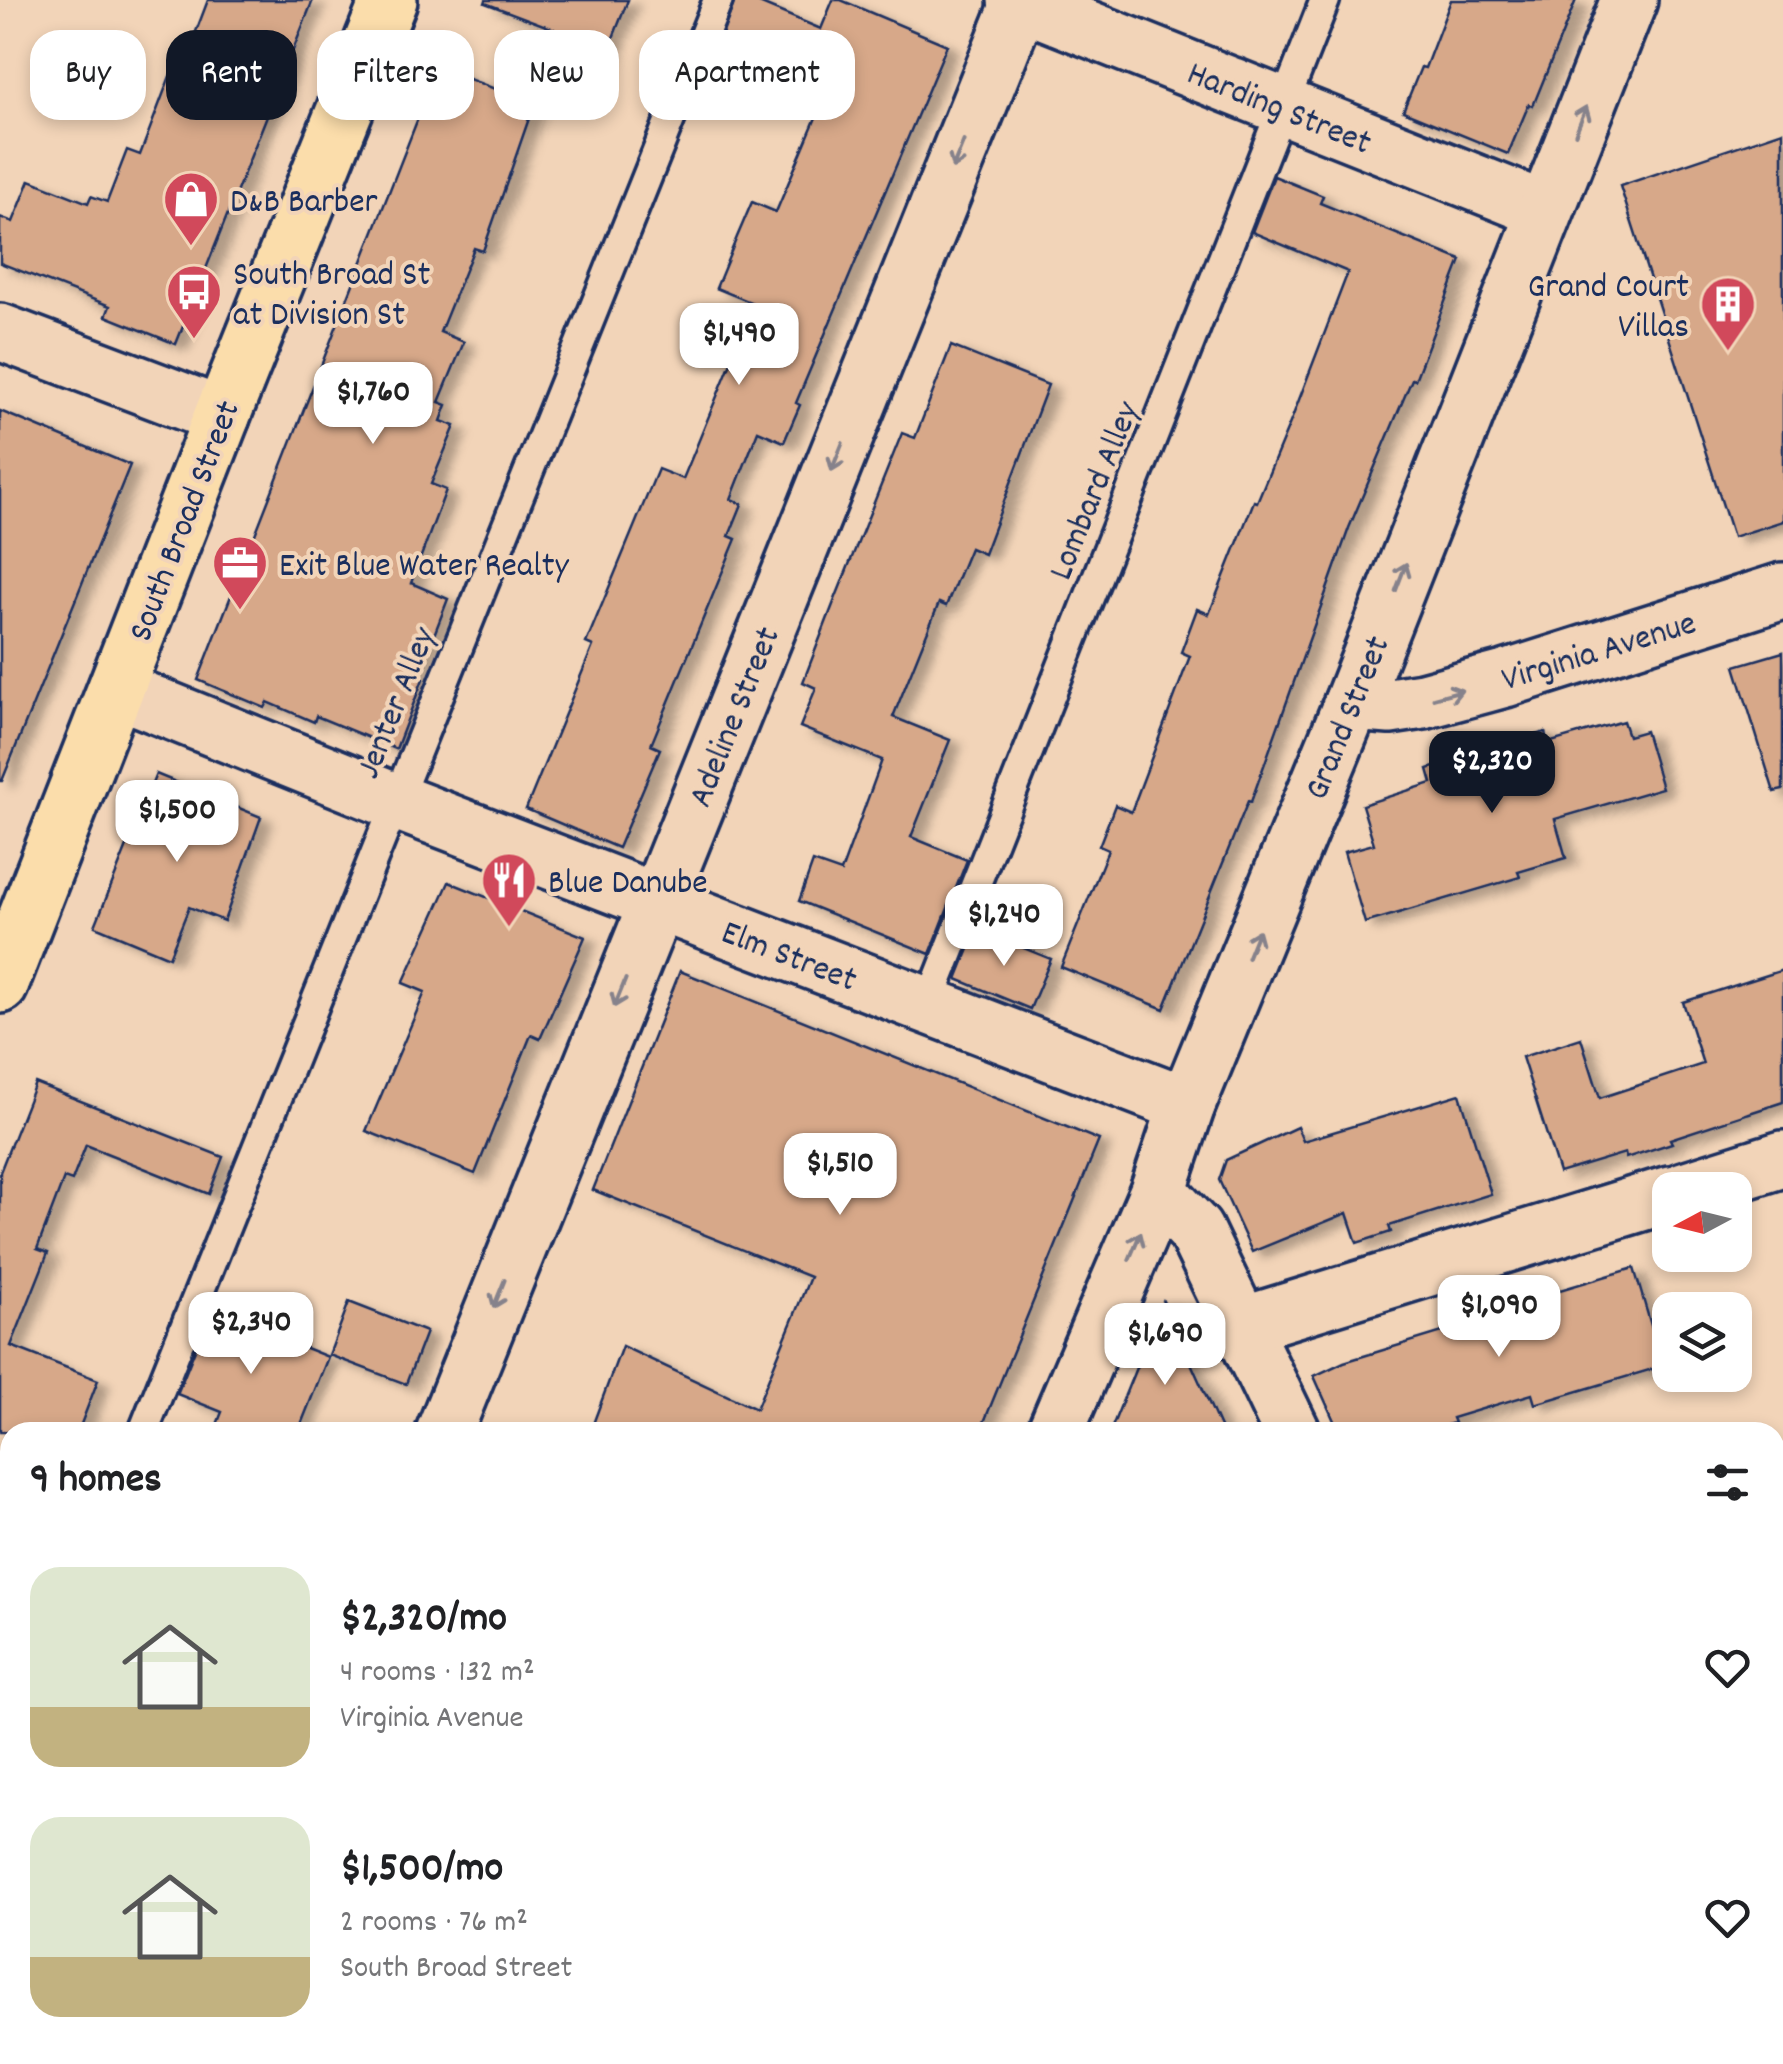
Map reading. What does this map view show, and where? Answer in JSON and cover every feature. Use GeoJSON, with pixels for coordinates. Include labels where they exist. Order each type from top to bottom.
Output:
{"type":"FeatureCollection","features":[{"type":"Feature","properties":{"kind":"main road","name":"South Broad Street"},"geometry":{"type":"LineString","coordinates":[[0,985],[389,0]]}},
{"type":"Feature","properties":{"kind":"street","name":"Grand Street"},"geometry":{"type":"LineString","coordinates":[[1059,1422],[1158,1191],[1186,1105],[1352,702],[1629,0]]}},
{"type":"Feature","properties":{"kind":"street","name":"Harding Street"},"geometry":{"type":"LineString","coordinates":[[1019,1],[1544,210]]}},
{"type":"Feature","properties":{"kind":"street","name":"Adeline Street"},"geometry":{"type":"LineString","coordinates":[[448,1422],[1019,1]]}},
{"type":"Feature","properties":{"kind":"street"},"geometry":{"type":"LineString","coordinates":[[0,332],[222,416]]}},
{"type":"Feature","properties":{"kind":"street","name":"Virginia Avenue"},"geometry":{"type":"LineString","coordinates":[[1352,702],[1390,706],[1456,692],[1783,591]]}},
{"type":"Feature","properties":{"kind":"street","name":"Elm Street"},"geometry":{"type":"LineString","coordinates":[[116,688],[394,801],[1186,1105]]}},
{"type":"Feature","properties":{"kind":"street"},"geometry":{"type":"LineString","coordinates":[[1743,1172],[1783,1160]]}},
{"type":"Feature","properties":{"kind":"street"},"geometry":{"type":"LineString","coordinates":[[1158,1191],[1195,1230],[1287,1422]]}},
{"type":"Feature","properties":{"kind":"street"},"geometry":{"type":"LineString","coordinates":[[1243,1325],[1652,1200]]}},
{"type":"Feature","properties":{"kind":"lane","name":"Jenter Alley"},"geometry":{"type":"LineString","coordinates":[[147,1422],[718,0]]}},
{"type":"Feature","properties":{"kind":"lane","name":"Lombard Alley"},"geometry":{"type":"LineString","coordinates":[[927,1008],[1325,0]]}},
{"type":"Feature","properties":{"kind":"building"},"geometry":{"type":"Polygon","coordinates":[[[208,0],[313,0],[297,40],[297,30],[197,30],[208,0]]]}},
{"type":"Feature","properties":{"kind":"building"},"geometry":{"type":"Polygon","coordinates":[[[628,0],[616,30],[554,30],[485,3],[628,0]]]}},
{"type":"Feature","properties":{"kind":"building"},"geometry":{"type":"Polygon","coordinates":[[[735,0],[752,0],[821,29],[833,0],[841,0],[947,45],[796,403],[800,405],[784,442],[758,431],[731,499],[742,504],[729,536],[736,539],[651,745],[660,749],[618,848],[526,809],[593,646],[586,643],[658,469],[683,479],[755,304],[716,288],[752,202],[776,212],[815,120],[855,120],[855,30],[724,30],[735,0]]]}},
{"type":"Feature","properties":{"kind":"building"},"geometry":{"type":"Polygon","coordinates":[[[1451,0],[1576,0],[1533,106],[1529,104],[1508,154],[1403,111],[1421,67],[1425,68],[1451,0]]]}},
{"type":"Feature","properties":{"kind":"building"},"geometry":{"type":"Polygon","coordinates":[[[474,81],[494,89],[494,120],[528,120],[483,251],[474,248],[440,332],[464,342],[439,402],[447,405],[441,421],[455,426],[431,484],[446,490],[411,583],[448,599],[418,676],[423,679],[396,749],[316,716],[314,722],[268,702],[265,708],[198,680],[417,120],[474,120],[474,81]]]}},
{"type":"Feature","properties":{"kind":"building"},"geometry":{"type":"Polygon","coordinates":[[[166,87],[166,120],[265,120],[176,344],[106,316],[110,306],[0,263],[0,217],[13,222],[30,180],[88,203],[91,196],[107,202],[127,150],[140,155],[166,87]]]}},
{"type":"Feature","properties":{"kind":"building","name":"Grand Court Villas"},"geometry":{"type":"Polygon","coordinates":[[[1783,131],[1783,521],[1733,537],[1620,186],[1783,131]]]}},
{"type":"Feature","properties":{"kind":"building"},"geometry":{"type":"Polygon","coordinates":[[[1274,176],[1323,196],[1320,203],[1461,260],[1415,380],[1412,379],[1349,528],[1251,802],[1248,801],[1164,1009],[1061,967],[1108,850],[1099,846],[1115,805],[1131,812],[1190,656],[1181,652],[1197,609],[1209,614],[1292,418],[1348,272],[1252,232],[1274,176]]]}},
{"type":"Feature","properties":{"kind":"building"},"geometry":{"type":"Polygon","coordinates":[[[951,346],[1048,385],[984,554],[970,548],[946,606],[939,603],[893,717],[950,740],[911,837],[967,860],[930,954],[799,901],[813,862],[841,872],[882,760],[800,727],[816,688],[803,682],[834,602],[902,433],[915,438],[951,346]]]}},
{"type":"Feature","properties":{"kind":"building"},"geometry":{"type":"Polygon","coordinates":[[[0,411],[130,465],[2,781],[0,781],[0,411]]]}},
{"type":"Feature","properties":{"kind":"building"},"geometry":{"type":"Polygon","coordinates":[[[1783,652],[1783,790],[1774,792],[1735,666],[1783,652]]]}},
{"type":"Feature","properties":{"kind":"building"},"geometry":{"type":"Polygon","coordinates":[[[1623,721],[1628,736],[1645,731],[1662,788],[1555,819],[1566,858],[1518,872],[1520,877],[1365,923],[1344,852],[1374,844],[1362,805],[1432,783],[1428,769],[1481,751],[1545,732],[1548,743],[1623,721]]]}},
{"type":"Feature","properties":{"kind":"building"},"geometry":{"type":"Polygon","coordinates":[[[156,774],[261,817],[224,921],[189,907],[169,957],[95,926],[156,774]]]}},
{"type":"Feature","properties":{"kind":"building"},"geometry":{"type":"Polygon","coordinates":[[[449,882],[585,937],[540,1039],[531,1035],[475,1174],[366,1131],[425,992],[403,983],[449,882]]]}},
{"type":"Feature","properties":{"kind":"building"},"geometry":{"type":"Polygon","coordinates":[[[977,929],[1051,959],[1030,1009],[957,979],[977,929]]]}},
{"type":"Feature","properties":{"kind":"building"},"geometry":{"type":"Polygon","coordinates":[[[1783,970],[1783,1102],[1670,1139],[1672,1143],[1626,1158],[1625,1153],[1559,1173],[1522,1057],[1581,1038],[1600,1098],[1703,1064],[1683,1002],[1783,970]]]}},
{"type":"Feature","properties":{"kind":"building"},"geometry":{"type":"Polygon","coordinates":[[[680,971],[1099,1140],[984,1422],[594,1422],[622,1346],[756,1409],[810,1277],[593,1190],[680,971]]]}},
{"type":"Feature","properties":{"kind":"building"},"geometry":{"type":"Polygon","coordinates":[[[35,1083],[223,1157],[209,1194],[86,1145],[72,1181],[64,1178],[37,1249],[48,1253],[11,1346],[98,1380],[82,1422],[0,1422],[0,1172],[35,1083]]]}},
{"type":"Feature","properties":{"kind":"building"},"geometry":{"type":"Polygon","coordinates":[[[1460,1094],[1491,1194],[1389,1226],[1391,1232],[1357,1243],[1347,1213],[1252,1252],[1219,1180],[1226,1160],[1297,1127],[1303,1141],[1460,1094]]]}},
{"type":"Feature","properties":{"kind":"building"},"geometry":{"type":"Polygon","coordinates":[[[1634,1268],[1652,1329],[1652,1369],[1535,1404],[1532,1394],[1452,1418],[1454,1422],[1335,1422],[1314,1376],[1344,1362],[1531,1305],[1529,1299],[1634,1268]]]}},
{"type":"Feature","properties":{"kind":"building"},"geometry":{"type":"Polygon","coordinates":[[[1163,1301],[1218,1422],[1114,1422],[1163,1301]]]}},
{"type":"Feature","properties":{"kind":"building"},"geometry":{"type":"Polygon","coordinates":[[[349,1302],[426,1332],[406,1384],[329,1355],[349,1302]]]}},
{"type":"Feature","properties":{"kind":"building"},"geometry":{"type":"Polygon","coordinates":[[[211,1310],[328,1357],[302,1422],[218,1422],[222,1412],[177,1394],[211,1310]]]}},
{"type":"Feature","properties":{"kind":"place","name":"D&B Barber"},"geometry":{"type":"Point","coordinates":[191,248]}},
{"type":"Feature","properties":{"kind":"place","name":"South Broad St at Division St"},"geometry":{"type":"Point","coordinates":[194,341]}},
{"type":"Feature","properties":{"kind":"place","name":"Grand Court Villas"},"geometry":{"type":"Point","coordinates":[1728,353]}},
{"type":"Feature","properties":{"kind":"place","name":"Exit Blue Water Realty"},"geometry":{"type":"Point","coordinates":[240,612]}},
{"type":"Feature","properties":{"kind":"place","name":"Blue Danube"},"geometry":{"type":"Point","coordinates":[509,929]}}]}
